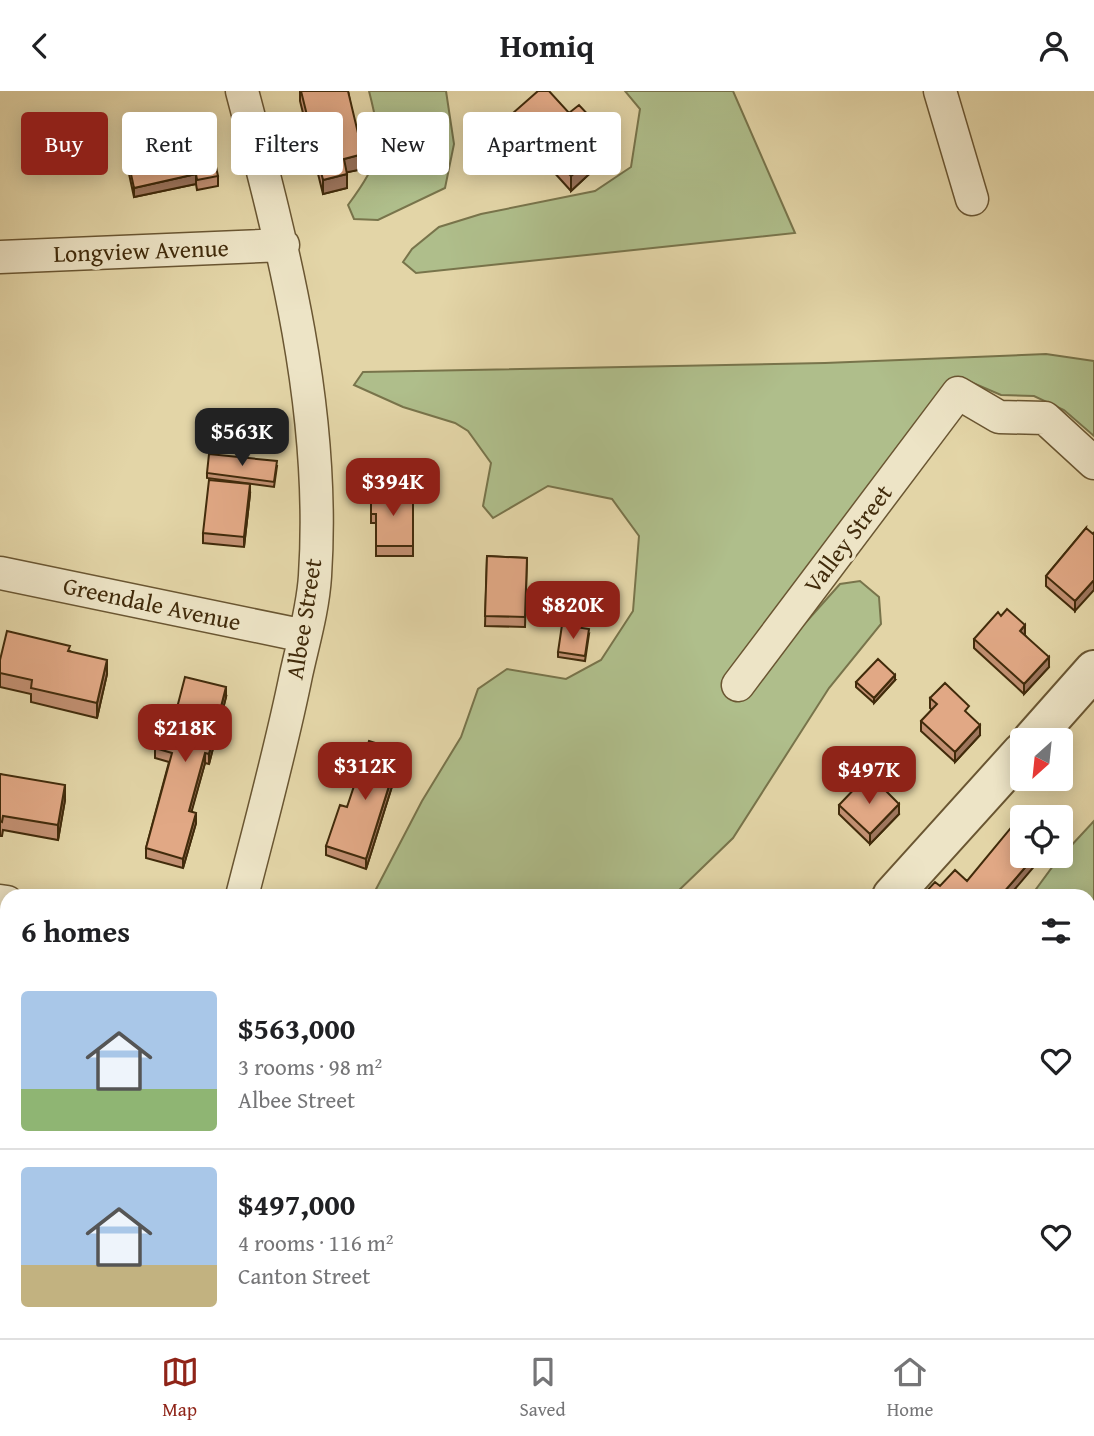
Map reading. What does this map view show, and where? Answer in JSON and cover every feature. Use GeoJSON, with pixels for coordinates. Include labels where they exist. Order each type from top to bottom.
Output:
{"type":"FeatureCollection","features":[{"type":"Feature","properties":{"kind":"street","name":"Albee Street"},"geometry":{"type":"LineString","coordinates":[[242,91],[283,245],[305,368],[317,475],[315,578],[305,636],[281,748],[244,889]]}},
{"type":"Feature","properties":{"kind":"street"},"geometry":{"type":"LineString","coordinates":[[940,91],[972,199]]}},
{"type":"Feature","properties":{"kind":"street","name":"Longview Avenue"},"geometry":{"type":"LineString","coordinates":[[0,257],[283,245]]}},
{"type":"Feature","properties":{"kind":"street","name":"Valley Street"},"geometry":{"type":"LineString","coordinates":[[738,685],[958,393],[999,417],[1045,418],[1094,463]]}},
{"type":"Feature","properties":{"kind":"street","name":"Greendale Avenue"},"geometry":{"type":"LineString","coordinates":[[0,573],[305,636]]}},
{"type":"Feature","properties":{"kind":"street"},"geometry":{"type":"LineString","coordinates":[[1043,728],[1094,670]]}},
{"type":"Feature","properties":{"kind":"street"},"geometry":{"type":"LineString","coordinates":[[898,889],[1010,765]]}},
{"type":"Feature","properties":{"kind":"green space"},"geometry":{"type":"Polygon","coordinates":[[[369,91],[446,91],[454,144],[449,168],[449,112],[373,112],[369,91]]]}},
{"type":"Feature","properties":{"kind":"green space"},"geometry":{"type":"Polygon","coordinates":[[[625,91],[733,91],[795,233],[416,273],[403,262],[412,249],[439,227],[481,214],[595,191],[621,175],[631,167],[640,109],[625,91]]]}},
{"type":"Feature","properties":{"kind":"green space"},"geometry":{"type":"Polygon","coordinates":[[[448,175],[445,188],[378,220],[354,219],[348,205],[368,176],[448,175]]]}},
{"type":"Feature","properties":{"kind":"green space"},"geometry":{"type":"Polygon","coordinates":[[[1046,354],[1094,361],[1094,436],[1064,410],[1034,396],[1001,395],[966,380],[742,694],[840,584],[860,581],[879,597],[881,624],[829,688],[733,838],[680,889],[376,889],[422,801],[461,737],[478,689],[507,669],[566,679],[601,660],[633,611],[639,536],[612,499],[548,486],[493,518],[483,506],[491,463],[468,431],[455,423],[403,407],[354,385],[363,372],[825,363],[1046,354]]]}},
{"type":"Feature","properties":{"kind":"green space"},"geometry":{"type":"Polygon","coordinates":[[[1094,821],[1094,889],[1036,889],[1052,868],[1073,868],[1073,844],[1094,821]]]}},
{"type":"Feature","properties":{"kind":"building"},"geometry":{"type":"Polygon","coordinates":[[[301,91],[348,91],[357,129],[357,156],[344,159],[347,174],[343,175],[343,112],[306,112],[301,91]]]}},
{"type":"Feature","properties":{"kind":"building"},"geometry":{"type":"Polygon","coordinates":[[[538,91],[549,91],[568,112],[514,112],[538,91]]]}},
{"type":"Feature","properties":{"kind":"building"},"geometry":{"type":"Polygon","coordinates":[[[579,105],[586,112],[570,112],[579,105]]]}},
{"type":"Feature","properties":{"kind":"building"},"geometry":{"type":"Polygon","coordinates":[[[217,171],[218,176],[197,180],[196,175],[217,175],[217,171]]]}},
{"type":"Feature","properties":{"kind":"building"},"geometry":{"type":"Polygon","coordinates":[[[131,175],[192,175],[134,188],[131,175]]]}},
{"type":"Feature","properties":{"kind":"building"},"geometry":{"type":"Polygon","coordinates":[[[322,175],[343,175],[323,180],[322,175]]]}},
{"type":"Feature","properties":{"kind":"building"},"geometry":{"type":"Polygon","coordinates":[[[209,454],[277,461],[274,482],[207,473],[209,454]]]}},
{"type":"Feature","properties":{"kind":"building"},"geometry":{"type":"Polygon","coordinates":[[[209,480],[250,484],[244,537],[203,533],[209,480]]]}},
{"type":"Feature","properties":{"kind":"building"},"geometry":{"type":"Polygon","coordinates":[[[371,490],[413,492],[413,546],[376,546],[376,514],[371,514],[371,490]]]}},
{"type":"Feature","properties":{"kind":"building"},"geometry":{"type":"Polygon","coordinates":[[[1086,528],[1093,534],[1094,532],[1094,580],[1075,601],[1046,576],[1086,528]]]}},
{"type":"Feature","properties":{"kind":"building"},"geometry":{"type":"Polygon","coordinates":[[[487,556],[527,558],[525,617],[485,616],[487,556]]]}},
{"type":"Feature","properties":{"kind":"building"},"geometry":{"type":"Polygon","coordinates":[[[1007,609],[1025,625],[1020,631],[1049,657],[1024,684],[974,639],[998,612],[1001,616],[1007,609]]]}},
{"type":"Feature","properties":{"kind":"building"},"geometry":{"type":"Polygon","coordinates":[[[562,625],[589,629],[585,656],[558,652],[562,625]]]}},
{"type":"Feature","properties":{"kind":"building"},"geometry":{"type":"Polygon","coordinates":[[[7,631],[70,646],[68,651],[107,660],[97,703],[31,688],[32,680],[0,673],[0,660],[7,631]]]}},
{"type":"Feature","properties":{"kind":"building"},"geometry":{"type":"Polygon","coordinates":[[[878,659],[895,675],[874,698],[856,682],[878,659]]]}},
{"type":"Feature","properties":{"kind":"building"},"geometry":{"type":"Polygon","coordinates":[[[185,677],[226,687],[209,754],[205,753],[189,811],[196,813],[183,859],[146,848],[172,753],[155,748],[161,728],[171,731],[185,677]]]}},
{"type":"Feature","properties":{"kind":"building"},"geometry":{"type":"Polygon","coordinates":[[[945,683],[969,706],[965,711],[980,725],[955,752],[921,721],[937,704],[930,698],[945,683]]]}},
{"type":"Feature","properties":{"kind":"building"},"geometry":{"type":"Polygon","coordinates":[[[369,741],[400,751],[366,859],[326,846],[340,805],[347,807],[369,741]]]}},
{"type":"Feature","properties":{"kind":"building"},"geometry":{"type":"Polygon","coordinates":[[[0,774],[65,785],[58,825],[3,816],[2,822],[0,821],[0,774]]]}},
{"type":"Feature","properties":{"kind":"building"},"geometry":{"type":"Polygon","coordinates":[[[861,782],[870,791],[878,783],[899,804],[870,834],[839,805],[861,782]]]}},
{"type":"Feature","properties":{"kind":"building"},"geometry":{"type":"Polygon","coordinates":[[[1010,829],[1010,868],[1025,868],[1006,889],[928,889],[935,882],[940,886],[955,870],[967,881],[1010,829]]]}}]}
